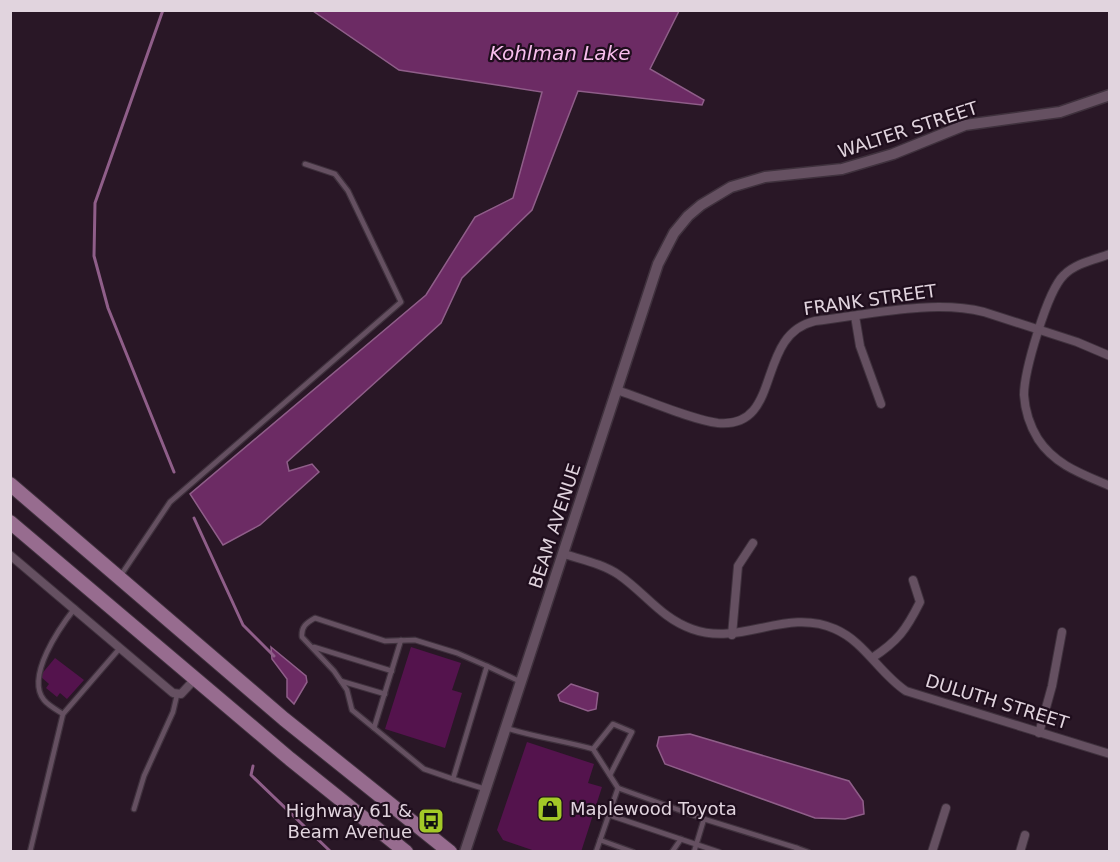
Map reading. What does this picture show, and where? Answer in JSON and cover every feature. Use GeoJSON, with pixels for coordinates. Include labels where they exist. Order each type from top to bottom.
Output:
{"type":"FeatureCollection","features":[{"type":"Feature","properties":{"kind":"main road"},"geometry":{"type":"LineString","coordinates":[[10,484],[284,719],[450,852]]}},
{"type":"Feature","properties":{"kind":"main road"},"geometry":{"type":"LineString","coordinates":[[10,522],[195,679],[405,851]]}},
{"type":"Feature","properties":{"kind":"street","name":"WALTER STREET"},"geometry":{"type":"LineString","coordinates":[[688,216],[716,195],[748,181],[842,169],[893,154],[965,125],[1060,112],[1110,95]]}},
{"type":"Feature","properties":{"kind":"street","name":"BEAM AVENUE"},"geometry":{"type":"LineString","coordinates":[[465,852],[658,264],[674,233],[688,216]]}},
{"type":"Feature","properties":{"kind":"street"},"geometry":{"type":"LineString","coordinates":[[1110,254],[1080,264],[1062,277],[1051,296],[1040,330],[1025,379],[1024,396],[1031,424],[1053,457],[1072,469],[1110,486]]}},
{"type":"Feature","properties":{"kind":"street","name":"FRANK STREET"},"geometry":{"type":"LineString","coordinates":[[617,390],[710,421],[731,422],[741,419],[757,407],[765,393],[778,351],[788,334],[805,323],[953,306],[984,312],[1110,356]]}},
{"type":"Feature","properties":{"kind":"street"},"geometry":{"type":"LineString","coordinates":[[855,316],[860,346],[881,404]]}},
{"type":"Feature","properties":{"kind":"street"},"geometry":{"type":"LineString","coordinates":[[732,634],[738,566],[753,543]]}},
{"type":"Feature","properties":{"kind":"street","name":"DULUTH STREET"},"geometry":{"type":"LineString","coordinates":[[564,554],[612,571],[678,623],[711,634],[732,634],[791,621],[812,622],[845,633],[872,658],[884,674],[906,691],[1110,754]]}},
{"type":"Feature","properties":{"kind":"street"},"geometry":{"type":"LineString","coordinates":[[10,555],[177,695],[185,692],[195,679]]}},
{"type":"Feature","properties":{"kind":"street"},"geometry":{"type":"LineString","coordinates":[[872,658],[897,641],[910,622],[920,602],[913,580]]}},
{"type":"Feature","properties":{"kind":"street"},"geometry":{"type":"LineString","coordinates":[[1039,733],[1053,686],[1062,632]]}},
{"type":"Feature","properties":{"kind":"street"},"geometry":{"type":"LineString","coordinates":[[932,852],[946,808]]}},
{"type":"Feature","properties":{"kind":"street"},"geometry":{"type":"LineString","coordinates":[[1020,852],[1025,835]]}},
{"type":"Feature","properties":{"kind":"lane"},"geometry":{"type":"LineString","coordinates":[[119,577],[134,560],[170,502],[401,302],[348,191],[335,174],[305,164]]}},
{"type":"Feature","properties":{"kind":"lane"},"geometry":{"type":"LineString","coordinates":[[63,714],[44,701],[39,691],[37,676],[58,632],[75,608]]}},
{"type":"Feature","properties":{"kind":"lane"},"geometry":{"type":"LineString","coordinates":[[485,789],[424,768],[352,710],[347,690],[302,638],[301,632],[304,625],[315,618],[385,641],[415,640],[458,653],[521,682]]}},
{"type":"Feature","properties":{"kind":"lane"},"geometry":{"type":"LineString","coordinates":[[374,728],[401,640]]}},
{"type":"Feature","properties":{"kind":"lane"},"geometry":{"type":"LineString","coordinates":[[30,852],[63,714],[121,647]]}},
{"type":"Feature","properties":{"kind":"lane"},"geometry":{"type":"LineString","coordinates":[[312,647],[392,671]]}},
{"type":"Feature","properties":{"kind":"lane"},"geometry":{"type":"LineString","coordinates":[[453,779],[487,666]]}},
{"type":"Feature","properties":{"kind":"lane"},"geometry":{"type":"LineString","coordinates":[[341,681],[385,694]]}},
{"type":"Feature","properties":{"kind":"lane"},"geometry":{"type":"LineString","coordinates":[[134,809],[144,776],[173,712],[177,695]]}},
{"type":"Feature","properties":{"kind":"lane"},"geometry":{"type":"LineString","coordinates":[[593,749],[613,724],[633,732],[610,775]]}},
{"type":"Feature","properties":{"kind":"lane"},"geometry":{"type":"LineString","coordinates":[[506,728],[539,738],[554,738],[593,749],[618,788],[704,819],[808,852]]}},
{"type":"Feature","properties":{"kind":"lane"},"geometry":{"type":"LineString","coordinates":[[596,852],[618,788]]}},
{"type":"Feature","properties":{"kind":"lane"},"geometry":{"type":"LineString","coordinates":[[609,814],[719,852]]}},
{"type":"Feature","properties":{"kind":"lane"},"geometry":{"type":"LineString","coordinates":[[694,852],[704,819]]}},
{"type":"Feature","properties":{"kind":"lane"},"geometry":{"type":"LineString","coordinates":[[672,852],[681,839]]}},
{"type":"Feature","properties":{"kind":"lane"},"geometry":{"type":"LineString","coordinates":[[600,840],[633,852]]}},
{"type":"Feature","properties":{"kind":"water","name":"Kohlman Lake"},"geometry":{"type":"Polygon","coordinates":[[[313,11],[679,11],[650,69],[704,100],[702,105],[578,91],[532,210],[462,278],[441,323],[287,462],[289,471],[312,464],[319,472],[260,525],[223,545],[190,494],[426,295],[475,217],[513,198],[542,92],[399,70],[313,11]]]}},
{"type":"Feature","properties":{"kind":"water"},"geometry":{"type":"Polygon","coordinates":[[[271,647],[306,676],[307,682],[294,704],[287,697],[287,679],[272,659],[271,647]]]}},
{"type":"Feature","properties":{"kind":"water"},"geometry":{"type":"Polygon","coordinates":[[[571,684],[598,693],[596,709],[588,711],[560,701],[558,695],[571,684]]]}},
{"type":"Feature","properties":{"kind":"water"},"geometry":{"type":"Polygon","coordinates":[[[690,734],[849,781],[863,801],[864,814],[845,819],[815,818],[665,764],[657,746],[659,737],[690,734]]]}},
{"type":"Feature","properties":{"kind":"building"},"geometry":{"type":"Polygon","coordinates":[[[411,647],[461,663],[452,690],[462,693],[445,748],[385,729],[411,647]]]}},
{"type":"Feature","properties":{"kind":"building"},"geometry":{"type":"Polygon","coordinates":[[[55,658],[84,680],[67,699],[60,693],[57,697],[46,688],[49,684],[40,676],[55,658]]]}},
{"type":"Feature","properties":{"kind":"building","name":"Maplewood Toyota"},"geometry":{"type":"Polygon","coordinates":[[[527,742],[594,764],[588,783],[602,787],[581,852],[538,852],[503,840],[497,830],[527,742]]]}},
{"type":"Feature","properties":{"kind":"waterway"},"geometry":{"type":"LineString","coordinates":[[163,10],[95,203],[94,256],[108,308],[174,472]]}},
{"type":"Feature","properties":{"kind":"waterway"},"geometry":{"type":"LineString","coordinates":[[194,518],[243,625],[274,656]]}},
{"type":"Feature","properties":{"kind":"waterway"},"geometry":{"type":"LineString","coordinates":[[253,766],[251,775],[331,852]]}},
{"type":"Feature","properties":{"kind":"place","name":"Maplewood Toyota"},"geometry":{"type":"Point","coordinates":[550,809]}},
{"type":"Feature","properties":{"kind":"place","name":"Highway 61 & Beam Avenue"},"geometry":{"type":"Point","coordinates":[431,821]}}]}
